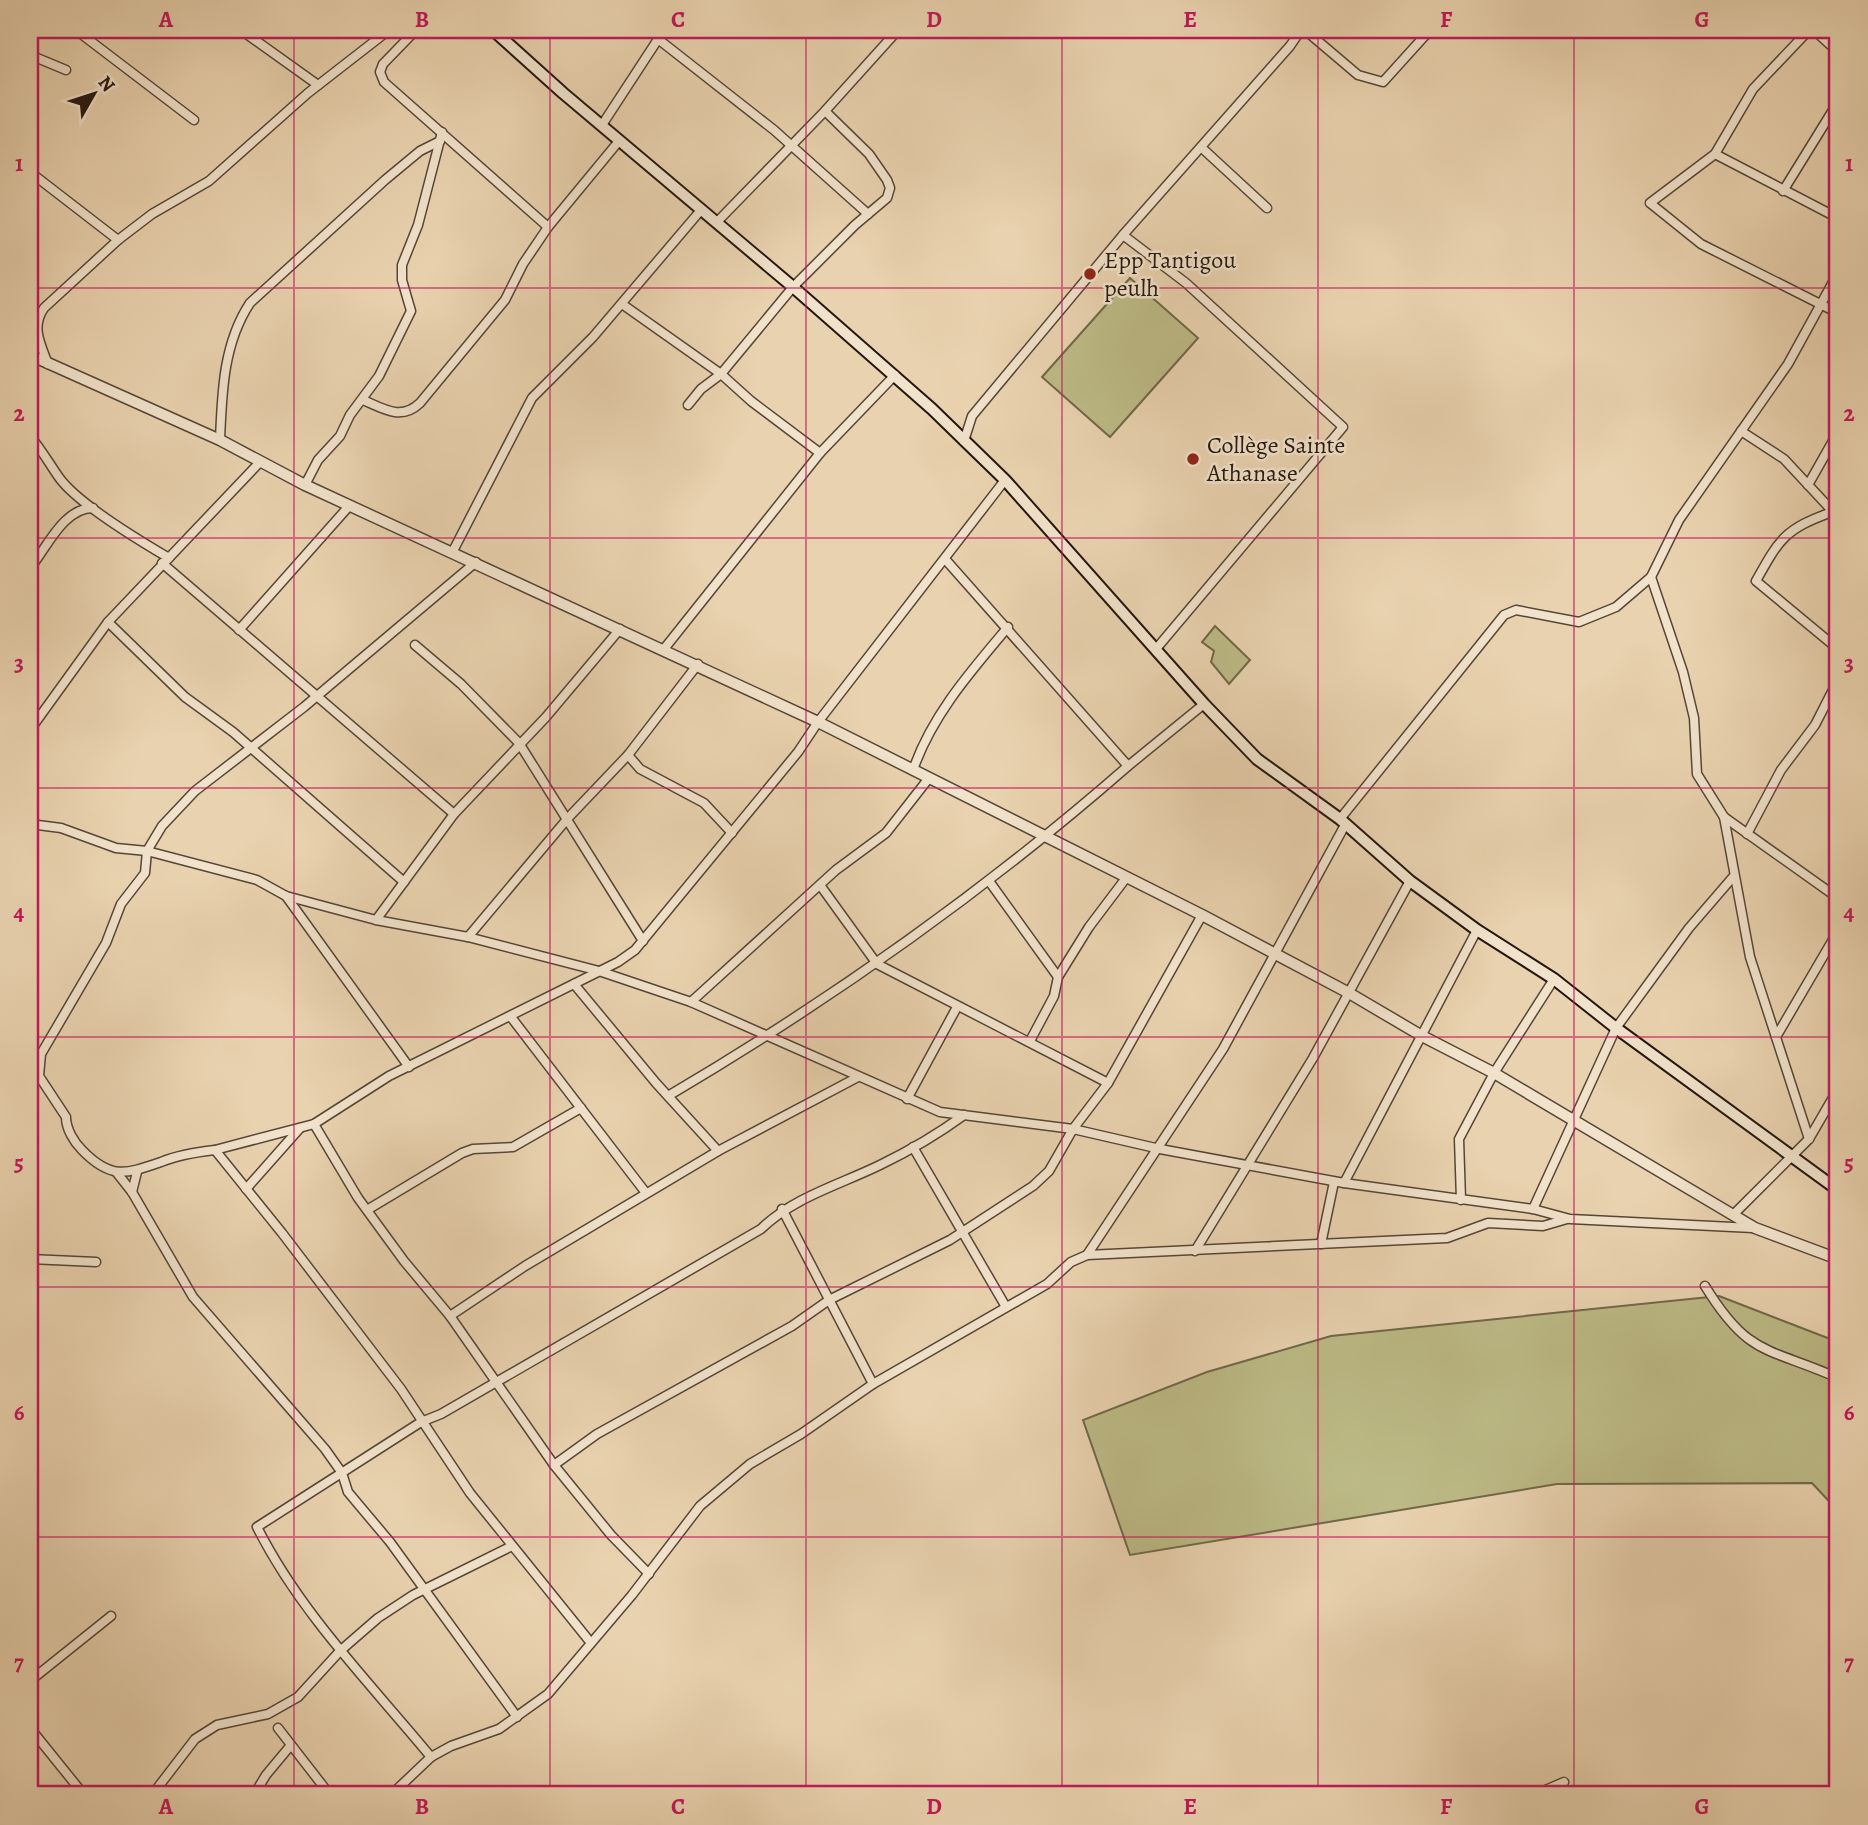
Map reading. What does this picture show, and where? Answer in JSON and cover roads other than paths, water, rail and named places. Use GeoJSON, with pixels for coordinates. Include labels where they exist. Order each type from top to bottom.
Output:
{"type":"FeatureCollection","features":[{"type":"Feature","properties":{"kind":"main road"},"geometry":{"type":"LineString","coordinates":[[493,30],[619,141],[895,375],[1005,480],[1204,705],[1257,759],[1343,822],[1410,880],[1476,930],[1554,979],[1616,1028],[1838,1189]]}},
{"type":"Feature","properties":{"kind":"street"},"geometry":{"type":"LineString","coordinates":[[76,30],[194,120]]}},
{"type":"Feature","properties":{"kind":"street"},"geometry":{"type":"LineString","coordinates":[[242,30],[317,85]]}},
{"type":"Feature","properties":{"kind":"street"},"geometry":{"type":"LineString","coordinates":[[416,30],[383,64],[380,72],[384,82],[441,137],[548,227]]}},
{"type":"Feature","properties":{"kind":"street"},"geometry":{"type":"LineString","coordinates":[[602,125],[664,30]]}},
{"type":"Feature","properties":{"kind":"street"},"geometry":{"type":"LineString","coordinates":[[717,222],[825,111],[898,30]]}},
{"type":"Feature","properties":{"kind":"street"},"geometry":{"type":"LineString","coordinates":[[964,441],[972,416],[1123,235],[1303,30],[1358,75],[1383,82],[1430,30]]}},
{"type":"Feature","properties":{"kind":"street"},"geometry":{"type":"LineString","coordinates":[[1838,52],[1812,30],[1747,96],[1715,154],[1650,203],[1701,244],[1838,313]]}},
{"type":"Feature","properties":{"kind":"street"},"geometry":{"type":"LineString","coordinates":[[48,364],[37,334],[37,318],[44,307],[118,240],[152,214],[209,181],[317,85],[386,31]]}},
{"type":"Feature","properties":{"kind":"street"},"geometry":{"type":"LineString","coordinates":[[658,38],[791,145],[868,214]]}},
{"type":"Feature","properties":{"kind":"street"},"geometry":{"type":"LineString","coordinates":[[30,55],[66,70]]}},
{"type":"Feature","properties":{"kind":"street"},"geometry":{"type":"LineString","coordinates":[[1783,191],[1838,103]]}},
{"type":"Feature","properties":{"kind":"street"},"geometry":{"type":"LineString","coordinates":[[688,405],[701,389],[721,374],[793,287],[887,198],[890,188],[887,180],[869,154],[825,111]]}},
{"type":"Feature","properties":{"kind":"street"},"geometry":{"type":"LineString","coordinates":[[305,485],[318,460],[340,436],[350,415],[379,376],[411,311],[402,281],[402,264],[418,225],[441,137]]}},
{"type":"Feature","properties":{"kind":"street"},"geometry":{"type":"LineString","coordinates":[[220,440],[223,384],[240,319],[250,303],[385,180],[441,137]]}},
{"type":"Feature","properties":{"kind":"street"},"geometry":{"type":"LineString","coordinates":[[363,400],[398,414],[412,411],[505,300],[523,264],[548,227],[619,141]]}},
{"type":"Feature","properties":{"kind":"street"},"geometry":{"type":"LineString","coordinates":[[1202,148],[1267,208]]}},
{"type":"Feature","properties":{"kind":"street"},"geometry":{"type":"LineString","coordinates":[[1715,154],[1838,218]]}},
{"type":"Feature","properties":{"kind":"street"},"geometry":{"type":"LineString","coordinates":[[30,172],[118,240]]}},
{"type":"Feature","properties":{"kind":"street"},"geometry":{"type":"LineString","coordinates":[[453,551],[527,406],[622,304],[701,210]]}},
{"type":"Feature","properties":{"kind":"street"},"geometry":{"type":"LineString","coordinates":[[1123,235],[1185,283],[1343,426],[1156,649]]}},
{"type":"Feature","properties":{"kind":"street"},"geometry":{"type":"LineString","coordinates":[[30,253],[33,261],[30,281]]}},
{"type":"Feature","properties":{"kind":"street"},"geometry":{"type":"LineString","coordinates":[[1087,1255],[1160,1149],[1277,955],[1343,822],[1504,615],[1520,611],[1563,622],[1579,622],[1616,607],[1651,577],[1679,520],[1788,364],[1838,273]]}},
{"type":"Feature","properties":{"kind":"street"},"geometry":{"type":"LineString","coordinates":[[622,304],[721,374],[751,401],[820,453]]}},
{"type":"Feature","properties":{"kind":"street"},"geometry":{"type":"LineString","coordinates":[[30,311],[37,318]]}},
{"type":"Feature","properties":{"kind":"street"},"geometry":{"type":"LineString","coordinates":[[30,355],[220,440],[305,485],[698,664],[818,722],[1202,915],[1349,993],[1422,1037],[1494,1073],[1755,1228],[1838,1259]]}},
{"type":"Feature","properties":{"kind":"street"},"geometry":{"type":"LineString","coordinates":[[664,649],[820,453],[895,375]]}},
{"type":"Feature","properties":{"kind":"street"},"geometry":{"type":"LineString","coordinates":[[1741,431],[1784,458],[1835,514],[1800,523],[1787,533],[1756,581],[1838,649]]}},
{"type":"Feature","properties":{"kind":"street"},"geometry":{"type":"LineString","coordinates":[[1808,485],[1838,432]]}},
{"type":"Feature","properties":{"kind":"street"},"geometry":{"type":"LineString","coordinates":[[30,436],[52,462],[59,478],[93,508],[166,561],[239,630],[454,814]]}},
{"type":"Feature","properties":{"kind":"street"},"geometry":{"type":"LineString","coordinates":[[30,730],[108,622],[260,462]]}},
{"type":"Feature","properties":{"kind":"street"},"geometry":{"type":"LineString","coordinates":[[117,1173],[137,1172],[162,1161],[314,1124],[336,1108],[409,1067],[618,962],[643,941],[799,752],[818,722],[1005,480]]}},
{"type":"Feature","properties":{"kind":"street"},"geometry":{"type":"LineString","coordinates":[[239,630],[350,505]]}},
{"type":"Feature","properties":{"kind":"street"},"geometry":{"type":"LineString","coordinates":[[30,568],[64,522],[82,508],[93,508]]}},
{"type":"Feature","properties":{"kind":"street"},"geometry":{"type":"LineString","coordinates":[[945,559],[1008,628],[1064,697],[1128,766]]}},
{"type":"Feature","properties":{"kind":"street"},"geometry":{"type":"LineString","coordinates":[[476,562],[316,697],[177,809],[147,851],[145,873],[121,904],[106,943],[41,1054],[39,1076],[62,1110],[76,1144],[95,1163],[117,1173],[132,1192],[193,1297],[325,1449],[342,1473],[348,1492],[390,1542],[517,1717]]}},
{"type":"Feature","properties":{"kind":"street"},"geometry":{"type":"LineString","coordinates":[[1651,577],[1684,672],[1694,718],[1698,774],[1724,817],[1838,898]]}},
{"type":"Feature","properties":{"kind":"street"},"geometry":{"type":"LineString","coordinates":[[108,622],[186,697],[250,748],[404,882]]}},
{"type":"Feature","properties":{"kind":"street"},"geometry":{"type":"LineString","coordinates":[[913,770],[924,740],[953,695],[1008,628]]}},
{"type":"Feature","properties":{"kind":"street"},"geometry":{"type":"LineString","coordinates":[[376,920],[454,814],[545,717],[620,629]]}},
{"type":"Feature","properties":{"kind":"street"},"geometry":{"type":"LineString","coordinates":[[415,645],[461,684],[519,743],[643,941]]}},
{"type":"Feature","properties":{"kind":"street"},"geometry":{"type":"LineString","coordinates":[[468,937],[568,818],[628,755],[698,664]]}},
{"type":"Feature","properties":{"kind":"street"},"geometry":{"type":"LineString","coordinates":[[1747,834],[1782,770],[1815,725],[1838,680]]}},
{"type":"Feature","properties":{"kind":"street"},"geometry":{"type":"LineString","coordinates":[[668,1096],[769,1037],[877,964],[1047,837],[1128,766],[1204,705]]}},
{"type":"Feature","properties":{"kind":"street"},"geometry":{"type":"LineString","coordinates":[[628,755],[640,769],[704,803],[732,833]]}},
{"type":"Feature","properties":{"kind":"street"},"geometry":{"type":"LineString","coordinates":[[691,1002],[820,885],[886,833],[929,778]]}},
{"type":"Feature","properties":{"kind":"street"},"geometry":{"type":"LineString","coordinates":[[1724,817],[1733,877],[1750,957],[1809,1139]]}},
{"type":"Feature","properties":{"kind":"street"},"geometry":{"type":"LineString","coordinates":[[30,824],[61,828],[116,848],[147,851],[257,880],[286,896],[376,920],[468,937],[600,971],[691,1002],[940,1112],[1073,1129],[1250,1166],[1339,1182],[1533,1209],[1570,1219],[1755,1228]]}},
{"type":"Feature","properties":{"kind":"street"},"geometry":{"type":"LineString","coordinates":[[1533,1209],[1616,1028],[1689,928],[1733,877]]}},
{"type":"Feature","properties":{"kind":"street"},"geometry":{"type":"LineString","coordinates":[[1030,1041],[1054,996],[1058,976],[1089,927],[1126,878]]}},
{"type":"Feature","properties":{"kind":"street"},"geometry":{"type":"LineString","coordinates":[[1195,1251],[1250,1166],[1410,880]]}},
{"type":"Feature","properties":{"kind":"street"},"geometry":{"type":"LineString","coordinates":[[989,881],[1058,976]]}},
{"type":"Feature","properties":{"kind":"street"},"geometry":{"type":"LineString","coordinates":[[820,885],[877,964],[1108,1083]]}},
{"type":"Feature","properties":{"kind":"street"},"geometry":{"type":"LineString","coordinates":[[286,896],[409,1067]]}},
{"type":"Feature","properties":{"kind":"street"},"geometry":{"type":"LineString","coordinates":[[554,1465],[597,1434],[792,1326],[829,1300],[915,1260],[1033,1186],[1049,1171],[1073,1129],[1108,1083],[1202,915]]}},
{"type":"Feature","properties":{"kind":"street"},"geometry":{"type":"LineString","coordinates":[[1321,1244],[1339,1182],[1422,1037],[1476,930]]}},
{"type":"Feature","properties":{"kind":"street"},"geometry":{"type":"LineString","coordinates":[[1776,1037],[1838,931]]}},
{"type":"Feature","properties":{"kind":"street"},"geometry":{"type":"LineString","coordinates":[[1461,1200],[1459,1139],[1494,1073],[1554,979]]}},
{"type":"Feature","properties":{"kind":"street"},"geometry":{"type":"LineString","coordinates":[[574,984],[718,1151]]}},
{"type":"Feature","properties":{"kind":"street"},"geometry":{"type":"LineString","coordinates":[[907,1099],[957,1007]]}},
{"type":"Feature","properties":{"kind":"street"},"geometry":{"type":"LineString","coordinates":[[511,1017],[646,1193]]}},
{"type":"Feature","properties":{"kind":"street"},"geometry":{"type":"LineString","coordinates":[[450,1316],[525,1266],[646,1193],[718,1151],[858,1077]]}},
{"type":"Feature","properties":{"kind":"street"},"geometry":{"type":"LineString","coordinates":[[1734,1214],[1790,1155],[1809,1139],[1838,1089]]}},
{"type":"Feature","properties":{"kind":"street"},"geometry":{"type":"LineString","coordinates":[[367,1210],[462,1153],[473,1149],[513,1147],[581,1108]]}},
{"type":"Feature","properties":{"kind":"street"},"geometry":{"type":"LineString","coordinates":[[431,1757],[340,1651],[289,1584],[257,1527],[421,1422],[441,1414],[761,1229],[782,1209],[914,1147],[964,1115]]}},
{"type":"Feature","properties":{"kind":"street"},"geometry":{"type":"LineString","coordinates":[[314,1124],[367,1210],[497,1380],[554,1465],[611,1535],[649,1574]]}},
{"type":"Feature","properties":{"kind":"street"},"geometry":{"type":"LineString","coordinates":[[246,1189],[300,1127]]}},
{"type":"Feature","properties":{"kind":"street"},"geometry":{"type":"LineString","coordinates":[[914,1147],[1006,1307]]}},
{"type":"Feature","properties":{"kind":"street"},"geometry":{"type":"LineString","coordinates":[[215,1150],[401,1389],[470,1493],[591,1643]]}},
{"type":"Feature","properties":{"kind":"street"},"geometry":{"type":"LineString","coordinates":[[132,1192],[137,1172]]}},
{"type":"Feature","properties":{"kind":"street"},"geometry":{"type":"LineString","coordinates":[[782,1209],[873,1384]]}},
{"type":"Feature","properties":{"kind":"street"},"geometry":{"type":"LineString","coordinates":[[391,1795],[431,1757],[451,1746],[499,1729],[548,1695],[649,1574],[699,1506],[750,1464],[801,1434],[873,1384],[1047,1284],[1071,1262],[1087,1255],[1447,1238],[1488,1223],[1542,1226],[1570,1219]]}},
{"type":"Feature","properties":{"kind":"street"},"geometry":{"type":"LineString","coordinates":[[30,1259],[96,1262]]}},
{"type":"Feature","properties":{"kind":"street"},"geometry":{"type":"LineString","coordinates":[[1705,1286],[1726,1320],[1749,1342],[1776,1356],[1838,1378]]}},
{"type":"Feature","properties":{"kind":"street"},"geometry":{"type":"LineString","coordinates":[[152,1795],[195,1739],[217,1725],[268,1714],[298,1697],[340,1651],[378,1618],[423,1590],[512,1546]]}},
{"type":"Feature","properties":{"kind":"street"},"geometry":{"type":"LineString","coordinates":[[30,1681],[111,1616]]}},
{"type":"Feature","properties":{"kind":"street"},"geometry":{"type":"LineString","coordinates":[[30,1728],[84,1795]]}},
{"type":"Feature","properties":{"kind":"street"},"geometry":{"type":"LineString","coordinates":[[278,1728],[330,1795]]}},
{"type":"Feature","properties":{"kind":"street"},"geometry":{"type":"LineString","coordinates":[[254,1795],[265,1774],[291,1745]]}},
{"type":"Feature","properties":{"kind":"street"},"geometry":{"type":"LineString","coordinates":[[1534,1795],[1564,1782]]}},
{"type":"Feature","properties":{"kind":"place","name":"Epp Tantigou peulh"},"geometry":{"type":"Point","coordinates":[1090,274]}},
{"type":"Feature","properties":{"kind":"place","name":"Collège Sainte Athanase"},"geometry":{"type":"Point","coordinates":[1193,459]}}]}
